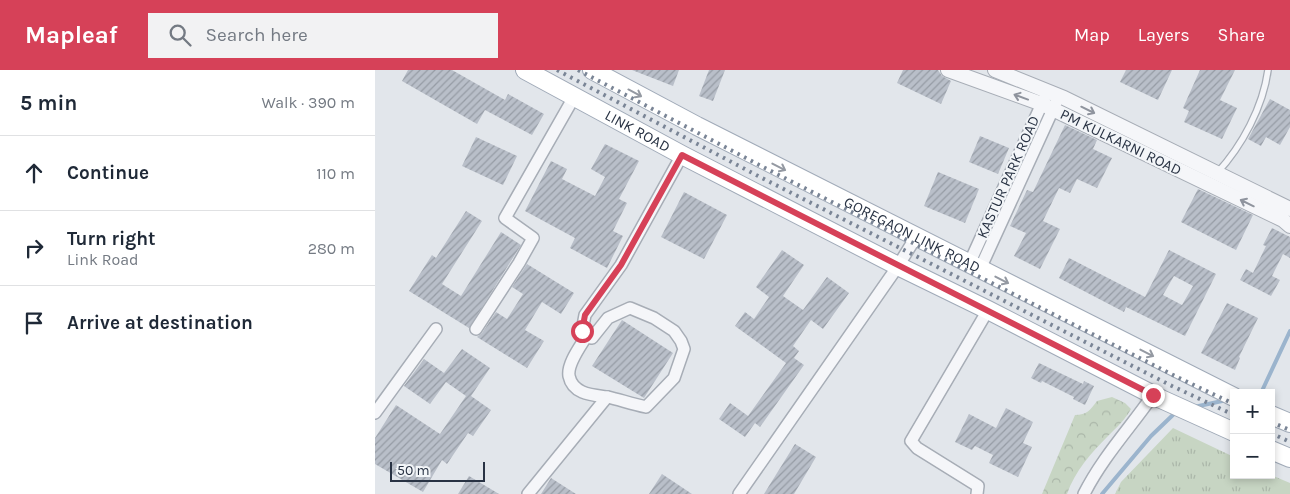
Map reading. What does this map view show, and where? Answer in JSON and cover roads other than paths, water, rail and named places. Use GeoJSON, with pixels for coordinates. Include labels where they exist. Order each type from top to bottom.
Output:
{"type":"FeatureCollection","features":[{"type":"Feature","properties":{"kind":"main road","name":"LINK ROAD"},"geometry":{"type":"LineString","coordinates":[[525,70],[682,155],[898,266],[1157,397],[1230,430]]}},
{"type":"Feature","properties":{"kind":"main road","name":"GOREGAON LINK ROAD"},"geometry":{"type":"LineString","coordinates":[[592,70],[697,126],[1230,394]]}},
{"type":"Feature","properties":{"kind":"main road"},"geometry":{"type":"LineString","coordinates":[[1275,417],[1290,423]]}},
{"type":"Feature","properties":{"kind":"main road"},"geometry":{"type":"LineString","coordinates":[[1275,452],[1290,458]]}},
{"type":"Feature","properties":{"kind":"street","name":"PM KULKARNI ROAD"},"geometry":{"type":"LineString","coordinates":[[948,70],[1047,107],[1288,213]]}},
{"type":"Feature","properties":{"kind":"street","name":"PM KULKARNI ROAD"},"geometry":{"type":"LineString","coordinates":[[995,70],[1054,93],[1217,173],[1288,213]]}},
{"type":"Feature","properties":{"kind":"street","name":"KASTUR PARK ROAD"},"geometry":{"type":"LineString","coordinates":[[974,266],[1054,93]]}},
{"type":"Feature","properties":{"kind":"street"},"geometry":{"type":"LineString","coordinates":[[476,328],[519,263],[533,238],[505,218],[574,97]]}},
{"type":"Feature","properties":{"kind":"street"},"geometry":{"type":"LineString","coordinates":[[586,337],[582,331],[585,315],[621,265],[682,155]]}},
{"type":"Feature","properties":{"kind":"street"},"geometry":{"type":"LineString","coordinates":[[739,494],[898,266],[916,237]]}},
{"type":"Feature","properties":{"kind":"street"},"geometry":{"type":"LineString","coordinates":[[630,308],[661,322],[674,331],[681,340],[683,349],[674,378],[646,407],[607,397],[591,396],[576,388],[569,376],[572,360],[586,337],[591,338],[608,318],[630,308]]}},
{"type":"Feature","properties":{"kind":"street"},"geometry":{"type":"LineString","coordinates":[[977,494],[978,486],[917,448],[911,440],[988,310]]}},
{"type":"Feature","properties":{"kind":"street"},"geometry":{"type":"LineString","coordinates":[[375,413],[436,329]]}},
{"type":"Feature","properties":{"kind":"street"},"geometry":{"type":"LineString","coordinates":[[528,494],[607,397]]}},
{"type":"Feature","properties":{"kind":"street"},"geometry":{"type":"LineString","coordinates":[[1084,494],[1093,475],[1157,397]]}},
{"type":"Feature","properties":{"kind":"lane"},"geometry":{"type":"LineString","coordinates":[[1217,173],[1234,152],[1248,127],[1266,82],[1268,70]]}},
{"type":"Feature","properties":{"kind":"waterway"},"geometry":{"type":"LineString","coordinates":[[1263,389],[1290,331]]}},
{"type":"Feature","properties":{"kind":"waterway"},"geometry":{"type":"LineString","coordinates":[[1194,407],[1227,400]]}},
{"type":"Feature","properties":{"kind":"waterway"},"geometry":{"type":"LineString","coordinates":[[1102,494],[1151,436],[1176,412]]}},
{"type":"Feature","properties":{"kind":"railway"},"geometry":{"type":"LineString","coordinates":[[557,70],[760,177],[1172,386],[1230,413]]}},
{"type":"Feature","properties":{"kind":"railway"},"geometry":{"type":"LineString","coordinates":[[578,70],[765,168],[1230,402]]}},
{"type":"Feature","properties":{"kind":"railway"},"geometry":{"type":"LineString","coordinates":[[1275,424],[1290,430]]}},
{"type":"Feature","properties":{"kind":"railway"},"geometry":{"type":"LineString","coordinates":[[1273,434],[1290,442]]}}]}
